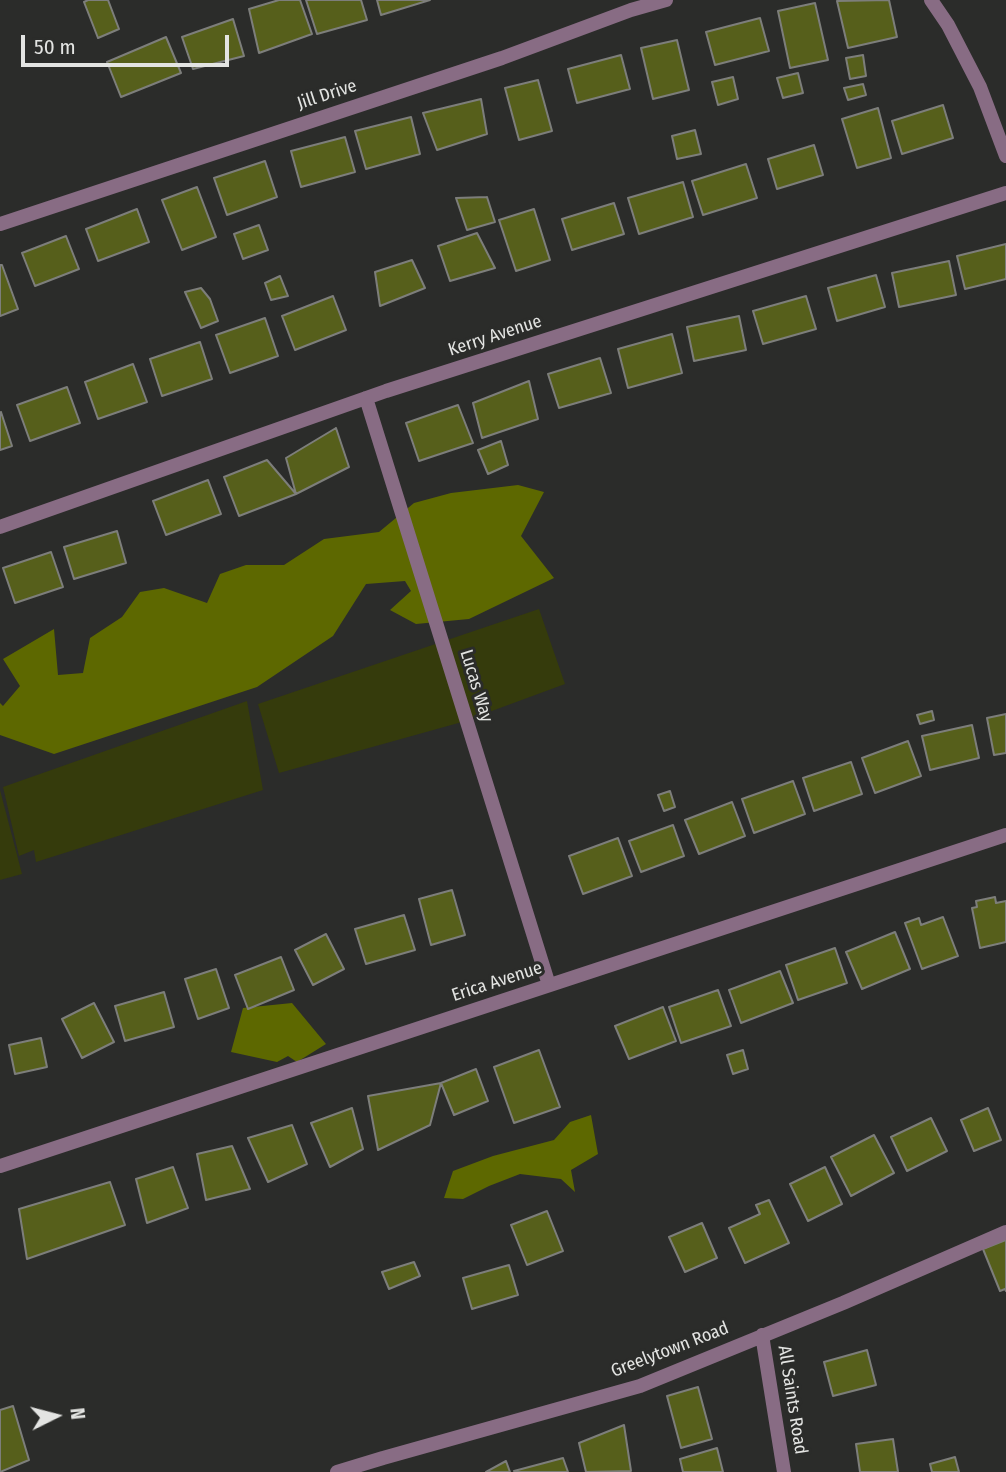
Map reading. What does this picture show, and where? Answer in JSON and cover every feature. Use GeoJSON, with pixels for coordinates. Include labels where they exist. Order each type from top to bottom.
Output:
{"type":"FeatureCollection","features":[{"type":"Feature","properties":{"kind":"street","name":"Jill Drive"},"geometry":{"type":"LineString","coordinates":[[0,224],[502,58],[629,5],[666,0]]}},
{"type":"Feature","properties":{"kind":"street"},"geometry":{"type":"LineString","coordinates":[[931,0],[948,25],[980,87],[1006,156]]}},
{"type":"Feature","properties":{"kind":"street","name":"Kerry Avenue"},"geometry":{"type":"LineString","coordinates":[[0,527],[366,398],[1006,193]]}},
{"type":"Feature","properties":{"kind":"street","name":"Lucas Way"},"geometry":{"type":"LineString","coordinates":[[366,398],[549,985]]}},
{"type":"Feature","properties":{"kind":"street","name":"Erica Avenue"},"geometry":{"type":"LineString","coordinates":[[0,1166],[1006,835]]}},
{"type":"Feature","properties":{"kind":"street","name":"Greelytown Road"},"geometry":{"type":"LineString","coordinates":[[337,1472],[640,1385],[843,1303],[1006,1232]]}},
{"type":"Feature","properties":{"kind":"street","name":"All Saints Road"},"geometry":{"type":"LineString","coordinates":[[762,1335],[784,1472]]}},
{"type":"Feature","properties":{"kind":"green space"},"geometry":{"type":"Polygon","coordinates":[[[518,485],[544,492],[521,536],[554,578],[469,619],[416,624],[390,610],[411,591],[405,581],[366,584],[333,636],[257,687],[54,754],[0,735],[0,703],[3,706],[20,686],[3,659],[54,629],[58,675],[83,673],[90,638],[122,617],[140,592],[164,588],[207,603],[220,574],[246,565],[284,565],[324,539],[379,532],[414,503],[451,493],[518,485]]]}},
{"type":"Feature","properties":{"kind":"green space"},"geometry":{"type":"Polygon","coordinates":[[[539,609],[565,684],[462,722],[279,773],[258,704],[539,609]]]}},
{"type":"Feature","properties":{"kind":"green space"},"geometry":{"type":"Polygon","coordinates":[[[247,701],[263,790],[36,862],[34,850],[19,856],[3,787],[247,701]]]}},
{"type":"Feature","properties":{"kind":"green space"},"geometry":{"type":"Polygon","coordinates":[[[0,790],[22,874],[0,880],[0,790]]]}},
{"type":"Feature","properties":{"kind":"green space"},"geometry":{"type":"Polygon","coordinates":[[[292,1003],[326,1044],[297,1062],[288,1056],[277,1062],[231,1052],[243,1008],[292,1003]]]}},
{"type":"Feature","properties":{"kind":"green space"},"geometry":{"type":"Polygon","coordinates":[[[591,1115],[598,1154],[571,1170],[575,1192],[561,1179],[520,1174],[463,1199],[444,1198],[453,1171],[493,1156],[554,1140],[570,1122],[591,1115]]]}},
{"type":"Feature","properties":{"kind":"building"},"geometry":{"type":"Polygon","coordinates":[[[108,0],[119,29],[98,38],[84,2],[108,0]]]}},
{"type":"Feature","properties":{"kind":"building"},"geometry":{"type":"Polygon","coordinates":[[[279,0],[300,0],[312,34],[259,53],[249,9],[279,0]]]}},
{"type":"Feature","properties":{"kind":"building"},"geometry":{"type":"Polygon","coordinates":[[[306,0],[361,0],[367,20],[317,34],[306,0]]]}},
{"type":"Feature","properties":{"kind":"building"},"geometry":{"type":"Polygon","coordinates":[[[377,0],[430,0],[381,15],[377,0]]]}},
{"type":"Feature","properties":{"kind":"building"},"geometry":{"type":"Polygon","coordinates":[[[889,0],[897,37],[848,48],[837,1],[889,0]]]}},
{"type":"Feature","properties":{"kind":"building"},"geometry":{"type":"Polygon","coordinates":[[[815,3],[828,60],[790,68],[778,11],[815,3]]]}},
{"type":"Feature","properties":{"kind":"building"},"geometry":{"type":"Polygon","coordinates":[[[760,18],[769,51],[715,65],[706,32],[760,18]]]}},
{"type":"Feature","properties":{"kind":"building"},"geometry":{"type":"Polygon","coordinates":[[[233,19],[244,56],[193,69],[182,37],[233,19]]]}},
{"type":"Feature","properties":{"kind":"building"},"geometry":{"type":"Polygon","coordinates":[[[166,37],[181,73],[121,97],[107,62],[166,37]]]}},
{"type":"Feature","properties":{"kind":"building"},"geometry":{"type":"Polygon","coordinates":[[[677,40],[689,90],[653,99],[641,48],[677,40]]]}},
{"type":"Feature","properties":{"kind":"building"},"geometry":{"type":"Polygon","coordinates":[[[621,55],[630,89],[577,103],[568,69],[621,55]]]}},
{"type":"Feature","properties":{"kind":"building"},"geometry":{"type":"Polygon","coordinates":[[[863,55],[866,76],[850,79],[846,58],[863,55]]]}},
{"type":"Feature","properties":{"kind":"building"},"geometry":{"type":"Polygon","coordinates":[[[798,73],[803,93],[783,98],[777,78],[798,73]]]}},
{"type":"Feature","properties":{"kind":"building"},"geometry":{"type":"Polygon","coordinates":[[[733,77],[738,99],[718,105],[712,82],[733,77]]]}},
{"type":"Feature","properties":{"kind":"building"},"geometry":{"type":"Polygon","coordinates":[[[538,80],[552,131],[519,140],[505,88],[538,80]]]}},
{"type":"Feature","properties":{"kind":"building"},"geometry":{"type":"Polygon","coordinates":[[[863,84],[866,95],[848,100],[844,88],[863,84]]]}},
{"type":"Feature","properties":{"kind":"building"},"geometry":{"type":"Polygon","coordinates":[[[481,99],[487,134],[437,150],[423,113],[481,99]]]}},
{"type":"Feature","properties":{"kind":"building"},"geometry":{"type":"Polygon","coordinates":[[[943,105],[953,138],[902,154],[892,121],[943,105]]]}},
{"type":"Feature","properties":{"kind":"building"},"geometry":{"type":"Polygon","coordinates":[[[878,108],[891,158],[857,168],[842,119],[878,108]]]}},
{"type":"Feature","properties":{"kind":"building"},"geometry":{"type":"Polygon","coordinates":[[[411,117],[420,154],[366,169],[355,131],[411,117]]]}},
{"type":"Feature","properties":{"kind":"building"},"geometry":{"type":"Polygon","coordinates":[[[695,130],[701,154],[677,159],[672,136],[695,130]]]}},
{"type":"Feature","properties":{"kind":"building"},"geometry":{"type":"Polygon","coordinates":[[[345,137],[355,172],[301,187],[291,151],[345,137]]]}},
{"type":"Feature","properties":{"kind":"building"},"geometry":{"type":"Polygon","coordinates":[[[814,145],[823,175],[777,189],[768,159],[814,145]]]}},
{"type":"Feature","properties":{"kind":"building"},"geometry":{"type":"Polygon","coordinates":[[[265,161],[277,197],[227,215],[214,178],[265,161]]]}},
{"type":"Feature","properties":{"kind":"building"},"geometry":{"type":"Polygon","coordinates":[[[746,164],[757,198],[703,215],[692,181],[746,164]]]}},
{"type":"Feature","properties":{"kind":"building"},"geometry":{"type":"Polygon","coordinates":[[[683,182],[693,217],[639,234],[628,198],[683,182]]]}},
{"type":"Feature","properties":{"kind":"building"},"geometry":{"type":"Polygon","coordinates":[[[197,187],[216,237],[182,250],[162,200],[197,187]]]}},
{"type":"Feature","properties":{"kind":"building"},"geometry":{"type":"Polygon","coordinates":[[[487,197],[495,222],[467,230],[456,198],[487,197]]]}},
{"type":"Feature","properties":{"kind":"building"},"geometry":{"type":"Polygon","coordinates":[[[614,203],[624,234],[572,250],[562,219],[614,203]]]}},
{"type":"Feature","properties":{"kind":"building"},"geometry":{"type":"Polygon","coordinates":[[[137,209],[149,242],[98,261],[86,229],[137,209]]]}},
{"type":"Feature","properties":{"kind":"building"},"geometry":{"type":"Polygon","coordinates":[[[534,209],[550,260],[516,271],[499,220],[534,209]]]}},
{"type":"Feature","properties":{"kind":"building"},"geometry":{"type":"Polygon","coordinates":[[[259,225],[268,250],[243,259],[234,234],[259,225]]]}},
{"type":"Feature","properties":{"kind":"building"},"geometry":{"type":"Polygon","coordinates":[[[477,233],[495,268],[450,281],[438,246],[477,233]]]}},
{"type":"Feature","properties":{"kind":"building"},"geometry":{"type":"Polygon","coordinates":[[[66,236],[79,269],[35,286],[22,253],[66,236]]]}},
{"type":"Feature","properties":{"kind":"building"},"geometry":{"type":"Polygon","coordinates":[[[1006,244],[1006,279],[965,289],[957,256],[1006,244]]]}},
{"type":"Feature","properties":{"kind":"building"},"geometry":{"type":"Polygon","coordinates":[[[412,260],[425,288],[380,306],[375,272],[412,260]]]}},
{"type":"Feature","properties":{"kind":"building"},"geometry":{"type":"Polygon","coordinates":[[[949,261],[956,295],[899,307],[892,273],[949,261]]]}},
{"type":"Feature","properties":{"kind":"building"},"geometry":{"type":"Polygon","coordinates":[[[0,265],[18,309],[0,316],[0,265]]]}},
{"type":"Feature","properties":{"kind":"building"},"geometry":{"type":"Polygon","coordinates":[[[876,275],[885,307],[837,321],[828,288],[876,275]]]}},
{"type":"Feature","properties":{"kind":"building"},"geometry":{"type":"Polygon","coordinates":[[[280,276],[288,296],[271,300],[265,283],[280,276]]]}},
{"type":"Feature","properties":{"kind":"building"},"geometry":{"type":"Polygon","coordinates":[[[201,288],[210,299],[218,321],[201,328],[185,292],[201,288]]]}},
{"type":"Feature","properties":{"kind":"building"},"geometry":{"type":"Polygon","coordinates":[[[333,296],[346,330],[295,350],[282,316],[333,296]]]}},
{"type":"Feature","properties":{"kind":"building"},"geometry":{"type":"Polygon","coordinates":[[[806,296],[816,329],[763,344],[753,311],[806,296]]]}},
{"type":"Feature","properties":{"kind":"building"},"geometry":{"type":"Polygon","coordinates":[[[739,316],[746,350],[694,361],[687,327],[739,316]]]}},
{"type":"Feature","properties":{"kind":"building"},"geometry":{"type":"Polygon","coordinates":[[[265,318],[278,356],[230,373],[216,335],[265,318]]]}},
{"type":"Feature","properties":{"kind":"building"},"geometry":{"type":"Polygon","coordinates":[[[672,334],[682,373],[628,388],[618,349],[672,334]]]}},
{"type":"Feature","properties":{"kind":"building"},"geometry":{"type":"Polygon","coordinates":[[[200,342],[212,379],[162,396],[150,359],[200,342]]]}},
{"type":"Feature","properties":{"kind":"building"},"geometry":{"type":"Polygon","coordinates":[[[600,358],[611,393],[559,408],[548,374],[600,358]]]}},
{"type":"Feature","properties":{"kind":"building"},"geometry":{"type":"Polygon","coordinates":[[[133,364],[147,402],[98,419],[85,382],[133,364]]]}},
{"type":"Feature","properties":{"kind":"building"},"geometry":{"type":"Polygon","coordinates":[[[529,381],[538,419],[482,438],[473,403],[529,381]]]}},
{"type":"Feature","properties":{"kind":"building"},"geometry":{"type":"Polygon","coordinates":[[[67,387],[80,423],[30,441],[17,405],[67,387]]]}},
{"type":"Feature","properties":{"kind":"building"},"geometry":{"type":"Polygon","coordinates":[[[458,405],[473,443],[419,461],[406,423],[458,405]]]}},
{"type":"Feature","properties":{"kind":"building"},"geometry":{"type":"Polygon","coordinates":[[[0,413],[12,446],[0,450],[0,413]]]}},
{"type":"Feature","properties":{"kind":"building"},"geometry":{"type":"Polygon","coordinates":[[[336,428],[349,467],[296,494],[286,458],[336,428]]]}},
{"type":"Feature","properties":{"kind":"building"},"geometry":{"type":"Polygon","coordinates":[[[501,441],[508,465],[488,474],[478,450],[501,441]]]}},
{"type":"Feature","properties":{"kind":"building"},"geometry":{"type":"Polygon","coordinates":[[[267,460],[296,494],[239,516],[224,477],[267,460]]]}},
{"type":"Feature","properties":{"kind":"building"},"geometry":{"type":"Polygon","coordinates":[[[208,480],[221,514],[166,535],[153,501],[208,480]]]}},
{"type":"Feature","properties":{"kind":"building"},"geometry":{"type":"Polygon","coordinates":[[[117,531],[126,563],[74,579],[64,547],[117,531]]]}},
{"type":"Feature","properties":{"kind":"building"},"geometry":{"type":"Polygon","coordinates":[[[51,552],[63,587],[15,603],[3,568],[51,552]]]}},
{"type":"Feature","properties":{"kind":"building"},"geometry":{"type":"Polygon","coordinates":[[[932,711],[934,720],[920,724],[917,715],[932,711]]]}},
{"type":"Feature","properties":{"kind":"building"},"geometry":{"type":"Polygon","coordinates":[[[1006,714],[1006,753],[994,755],[987,718],[1006,714]]]}},
{"type":"Feature","properties":{"kind":"building"},"geometry":{"type":"Polygon","coordinates":[[[972,725],[979,758],[930,770],[922,736],[972,725]]]}},
{"type":"Feature","properties":{"kind":"building"},"geometry":{"type":"Polygon","coordinates":[[[908,741],[921,776],[875,793],[862,758],[908,741]]]}},
{"type":"Feature","properties":{"kind":"building"},"geometry":{"type":"Polygon","coordinates":[[[851,762],[862,794],[814,811],[803,778],[851,762]]]}},
{"type":"Feature","properties":{"kind":"building"},"geometry":{"type":"Polygon","coordinates":[[[793,781],[805,814],[754,833],[742,799],[793,781]]]}},
{"type":"Feature","properties":{"kind":"building"},"geometry":{"type":"Polygon","coordinates":[[[670,791],[675,807],[664,811],[658,795],[670,791]]]}},
{"type":"Feature","properties":{"kind":"building"},"geometry":{"type":"Polygon","coordinates":[[[732,802],[745,836],[699,854],[685,820],[732,802]]]}},
{"type":"Feature","properties":{"kind":"building"},"geometry":{"type":"Polygon","coordinates":[[[673,825],[684,856],[641,872],[629,841],[673,825]]]}},
{"type":"Feature","properties":{"kind":"building"},"geometry":{"type":"Polygon","coordinates":[[[618,838],[632,876],[583,894],[569,856],[618,838]]]}},
{"type":"Feature","properties":{"kind":"building"},"geometry":{"type":"Polygon","coordinates":[[[452,890],[465,935],[431,945],[419,899],[452,890]]]}},
{"type":"Feature","properties":{"kind":"building"},"geometry":{"type":"Polygon","coordinates":[[[995,897],[996,903],[1006,901],[1006,942],[980,948],[972,908],[977,907],[976,901],[995,897]]]}},
{"type":"Feature","properties":{"kind":"building"},"geometry":{"type":"Polygon","coordinates":[[[404,915],[415,950],[366,964],[355,929],[404,915]]]}},
{"type":"Feature","properties":{"kind":"building"},"geometry":{"type":"Polygon","coordinates":[[[943,917],[958,956],[922,969],[905,923],[919,918],[921,925],[943,917]]]}},
{"type":"Feature","properties":{"kind":"building"},"geometry":{"type":"Polygon","coordinates":[[[895,932],[910,969],[862,989],[846,952],[895,932]]]}},
{"type":"Feature","properties":{"kind":"building"},"geometry":{"type":"Polygon","coordinates":[[[326,934],[344,969],[313,985],[295,950],[326,934]]]}},
{"type":"Feature","properties":{"kind":"building"},"geometry":{"type":"Polygon","coordinates":[[[835,948],[847,983],[798,1000],[786,965],[835,948]]]}},
{"type":"Feature","properties":{"kind":"building"},"geometry":{"type":"Polygon","coordinates":[[[281,957],[294,990],[248,1009],[235,975],[281,957]]]}},
{"type":"Feature","properties":{"kind":"building"},"geometry":{"type":"Polygon","coordinates":[[[216,969],[229,1008],[198,1019],[185,979],[216,969]]]}},
{"type":"Feature","properties":{"kind":"building"},"geometry":{"type":"Polygon","coordinates":[[[780,971],[793,1003],[741,1023],[729,990],[780,971]]]}},
{"type":"Feature","properties":{"kind":"building"},"geometry":{"type":"Polygon","coordinates":[[[718,990],[731,1026],[681,1043],[669,1007],[718,990]]]}},
{"type":"Feature","properties":{"kind":"building"},"geometry":{"type":"Polygon","coordinates":[[[164,992],[174,1027],[125,1041],[115,1006],[164,992]]]}},
{"type":"Feature","properties":{"kind":"building"},"geometry":{"type":"Polygon","coordinates":[[[94,1003],[114,1042],[82,1058],[62,1019],[94,1003]]]}},
{"type":"Feature","properties":{"kind":"building"},"geometry":{"type":"Polygon","coordinates":[[[663,1007],[676,1041],[629,1059],[615,1026],[663,1007]]]}},
{"type":"Feature","properties":{"kind":"building"},"geometry":{"type":"Polygon","coordinates":[[[41,1038],[47,1067],[15,1074],[9,1045],[41,1038]]]}},
{"type":"Feature","properties":{"kind":"building"},"geometry":{"type":"Polygon","coordinates":[[[539,1050],[560,1107],[514,1123],[494,1067],[539,1050]]]}},
{"type":"Feature","properties":{"kind":"building"},"geometry":{"type":"Polygon","coordinates":[[[743,1050],[748,1069],[733,1074],[727,1055],[743,1050]]]}},
{"type":"Feature","properties":{"kind":"building"},"geometry":{"type":"Polygon","coordinates":[[[476,1069],[488,1101],[454,1115],[441,1083],[476,1069]]]}},
{"type":"Feature","properties":{"kind":"building"},"geometry":{"type":"Polygon","coordinates":[[[441,1083],[430,1125],[378,1150],[368,1096],[441,1083]]]}},
{"type":"Feature","properties":{"kind":"building"},"geometry":{"type":"Polygon","coordinates":[[[352,1108],[363,1149],[330,1167],[311,1123],[352,1108]]]}},
{"type":"Feature","properties":{"kind":"building"},"geometry":{"type":"Polygon","coordinates":[[[988,1108],[1001,1140],[974,1151],[961,1120],[988,1108]]]}},
{"type":"Feature","properties":{"kind":"building"},"geometry":{"type":"Polygon","coordinates":[[[931,1118],[947,1151],[907,1171],[891,1137],[931,1118]]]}},
{"type":"Feature","properties":{"kind":"building"},"geometry":{"type":"Polygon","coordinates":[[[292,1125],[307,1164],[268,1182],[248,1138],[292,1125]]]}},
{"type":"Feature","properties":{"kind":"building"},"geometry":{"type":"Polygon","coordinates":[[[874,1135],[894,1173],[851,1196],[831,1157],[874,1135]]]}},
{"type":"Feature","properties":{"kind":"building"},"geometry":{"type":"Polygon","coordinates":[[[232,1146],[250,1189],[206,1200],[197,1154],[232,1146]]]}},
{"type":"Feature","properties":{"kind":"building"},"geometry":{"type":"Polygon","coordinates":[[[173,1167],[188,1208],[147,1223],[136,1179],[173,1167]]]}},
{"type":"Feature","properties":{"kind":"building"},"geometry":{"type":"Polygon","coordinates":[[[825,1167],[842,1204],[808,1221],[790,1184],[825,1167]]]}},
{"type":"Feature","properties":{"kind":"building"},"geometry":{"type":"Polygon","coordinates":[[[110,1182],[125,1225],[27,1259],[19,1209],[110,1182]]]}},
{"type":"Feature","properties":{"kind":"building"},"geometry":{"type":"Polygon","coordinates":[[[769,1200],[789,1243],[745,1263],[729,1228],[760,1214],[756,1205],[769,1200]]]}},
{"type":"Feature","properties":{"kind":"building"},"geometry":{"type":"Polygon","coordinates":[[[547,1211],[563,1251],[527,1265],[511,1225],[547,1211]]]}},
{"type":"Feature","properties":{"kind":"building"},"geometry":{"type":"Polygon","coordinates":[[[702,1223],[717,1258],[685,1272],[669,1237],[702,1223]]]}},
{"type":"Feature","properties":{"kind":"building"},"geometry":{"type":"Polygon","coordinates":[[[1006,1240],[1006,1291],[1000,1291],[983,1249],[1006,1240]]]}},
{"type":"Feature","properties":{"kind":"building"},"geometry":{"type":"Polygon","coordinates":[[[414,1262],[420,1276],[389,1289],[382,1272],[414,1262]]]}},
{"type":"Feature","properties":{"kind":"building"},"geometry":{"type":"Polygon","coordinates":[[[509,1265],[518,1295],[472,1309],[463,1278],[509,1265]]]}},
{"type":"Feature","properties":{"kind":"building"},"geometry":{"type":"Polygon","coordinates":[[[867,1350],[876,1385],[833,1396],[824,1362],[867,1350]]]}},
{"type":"Feature","properties":{"kind":"building"},"geometry":{"type":"Polygon","coordinates":[[[698,1387],[712,1439],[681,1448],[667,1396],[698,1387]]]}},
{"type":"Feature","properties":{"kind":"building"},"geometry":{"type":"Polygon","coordinates":[[[13,1406],[29,1460],[0,1472],[0,1410],[13,1406]]]}},
{"type":"Feature","properties":{"kind":"building"},"geometry":{"type":"Polygon","coordinates":[[[624,1425],[631,1471],[586,1472],[579,1443],[624,1425]]]}},
{"type":"Feature","properties":{"kind":"building"},"geometry":{"type":"Polygon","coordinates":[[[893,1439],[898,1472],[860,1472],[856,1444],[893,1439]]]}},
{"type":"Feature","properties":{"kind":"building"},"geometry":{"type":"Polygon","coordinates":[[[717,1448],[723,1472],[683,1472],[680,1459],[717,1448]]]}},
{"type":"Feature","properties":{"kind":"building"},"geometry":{"type":"Polygon","coordinates":[[[955,1457],[959,1472],[932,1472],[930,1464],[955,1457]]]}},
{"type":"Feature","properties":{"kind":"building"},"geometry":{"type":"Polygon","coordinates":[[[563,1458],[568,1472],[514,1471],[563,1458]]]}},
{"type":"Feature","properties":{"kind":"building"},"geometry":{"type":"Polygon","coordinates":[[[506,1461],[510,1472],[486,1472],[506,1461]]]}}]}
